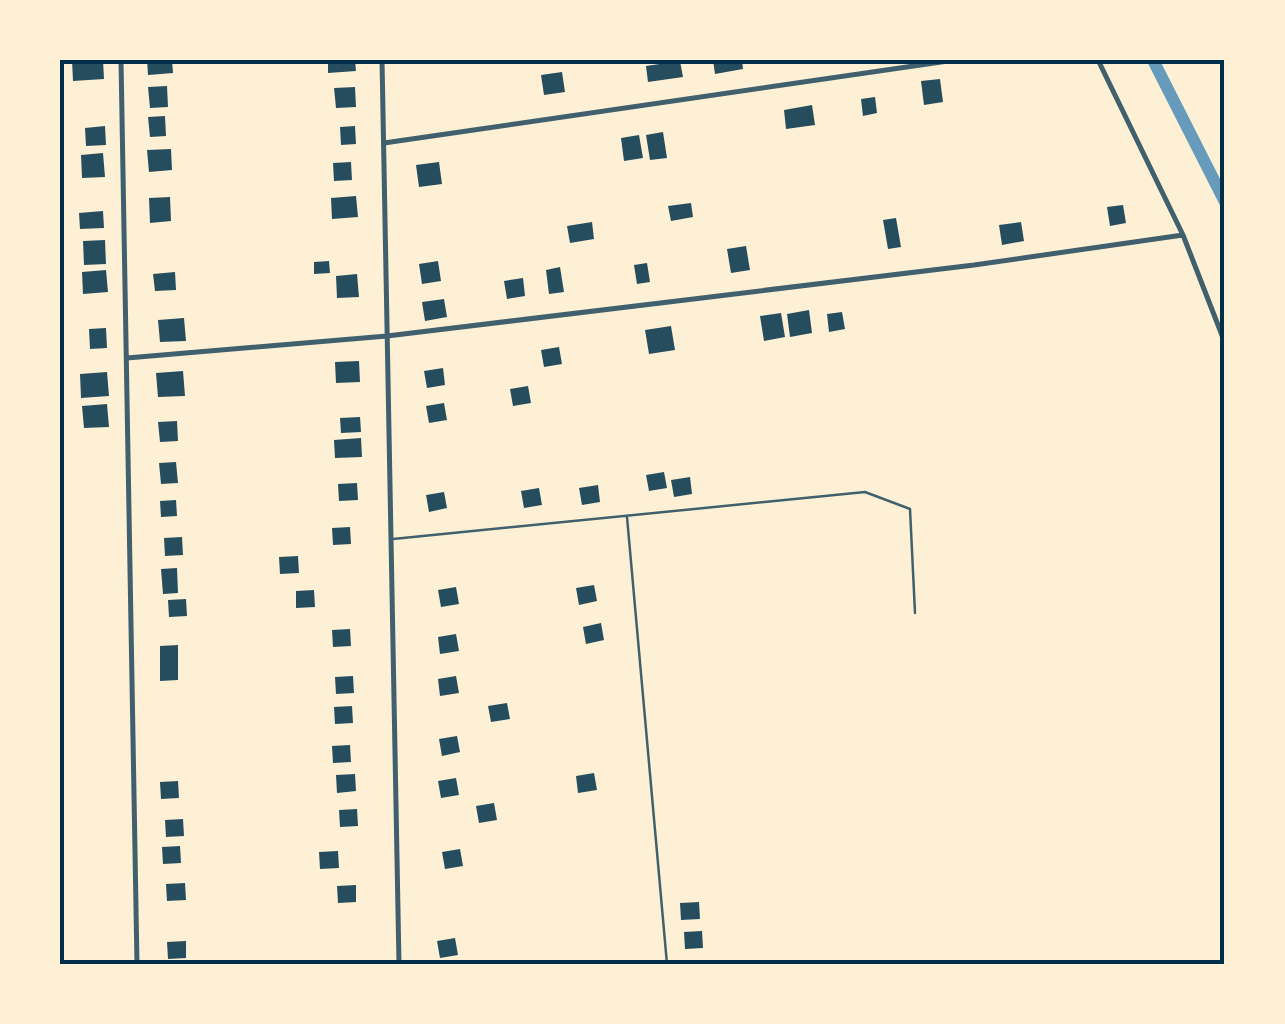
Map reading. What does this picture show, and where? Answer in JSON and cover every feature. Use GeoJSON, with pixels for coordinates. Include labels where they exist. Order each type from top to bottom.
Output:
{"type":"FeatureCollection","features":[{"type":"Feature","properties":{"kind":"street"},"geometry":{"type":"LineString","coordinates":[[120,60],[137,964]]}},
{"type":"Feature","properties":{"kind":"street"},"geometry":{"type":"LineString","coordinates":[[382,60],[399,964]]}},
{"type":"Feature","properties":{"kind":"street"},"geometry":{"type":"LineString","coordinates":[[383,144],[955,60]]}},
{"type":"Feature","properties":{"kind":"street"},"geometry":{"type":"LineString","coordinates":[[1098,60],[1183,235],[1225,343]]}},
{"type":"Feature","properties":{"kind":"street"},"geometry":{"type":"LineString","coordinates":[[127,358],[387,336],[974,265],[1183,235]]}},
{"type":"Feature","properties":{"kind":"lane"},"geometry":{"type":"LineString","coordinates":[[391,539],[865,492],[910,508],[915,613]]}},
{"type":"Feature","properties":{"kind":"lane"},"geometry":{"type":"LineString","coordinates":[[627,516],[667,964]]}},
{"type":"Feature","properties":{"kind":"building"},"geometry":{"type":"Polygon","coordinates":[[[72,60],[103,60],[104,79],[73,81],[72,60]]]}},
{"type":"Feature","properties":{"kind":"building"},"geometry":{"type":"Polygon","coordinates":[[[147,60],[172,60],[173,73],[148,75],[147,60]]]}},
{"type":"Feature","properties":{"kind":"building"},"geometry":{"type":"Polygon","coordinates":[[[328,60],[355,60],[356,71],[328,73],[328,60]]]}},
{"type":"Feature","properties":{"kind":"building"},"geometry":{"type":"Polygon","coordinates":[[[713,60],[742,60],[743,69],[715,74],[713,60]]]}},
{"type":"Feature","properties":{"kind":"building"},"geometry":{"type":"Polygon","coordinates":[[[680,61],[683,77],[648,82],[646,66],[680,61]]]}},
{"type":"Feature","properties":{"kind":"building"},"geometry":{"type":"Polygon","coordinates":[[[562,72],[565,92],[544,95],[541,75],[562,72]]]}},
{"type":"Feature","properties":{"kind":"building"},"geometry":{"type":"Polygon","coordinates":[[[940,79],[943,102],[924,105],[921,81],[940,79]]]}},
{"type":"Feature","properties":{"kind":"building"},"geometry":{"type":"Polygon","coordinates":[[[167,86],[168,107],[150,108],[148,87],[167,86]]]}},
{"type":"Feature","properties":{"kind":"building"},"geometry":{"type":"Polygon","coordinates":[[[355,87],[356,107],[336,108],[334,88],[355,87]]]}},
{"type":"Feature","properties":{"kind":"building"},"geometry":{"type":"Polygon","coordinates":[[[875,97],[877,113],[863,116],[861,99],[875,97]]]}},
{"type":"Feature","properties":{"kind":"building"},"geometry":{"type":"Polygon","coordinates":[[[812,105],[815,125],[786,129],[784,110],[812,105]]]}},
{"type":"Feature","properties":{"kind":"building"},"geometry":{"type":"Polygon","coordinates":[[[165,116],[166,136],[150,137],[148,117],[165,116]]]}},
{"type":"Feature","properties":{"kind":"building"},"geometry":{"type":"Polygon","coordinates":[[[105,126],[106,145],[86,146],[85,128],[105,126]]]}},
{"type":"Feature","properties":{"kind":"building"},"geometry":{"type":"Polygon","coordinates":[[[355,126],[356,144],[341,145],[340,127],[355,126]]]}},
{"type":"Feature","properties":{"kind":"building"},"geometry":{"type":"Polygon","coordinates":[[[663,132],[667,158],[650,160],[646,135],[663,132]]]}},
{"type":"Feature","properties":{"kind":"building"},"geometry":{"type":"Polygon","coordinates":[[[639,135],[643,158],[624,161],[621,138],[639,135]]]}},
{"type":"Feature","properties":{"kind":"building"},"geometry":{"type":"Polygon","coordinates":[[[171,149],[172,170],[149,172],[147,150],[171,149]]]}},
{"type":"Feature","properties":{"kind":"building"},"geometry":{"type":"Polygon","coordinates":[[[103,153],[105,177],[82,178],[81,155],[103,153]]]}},
{"type":"Feature","properties":{"kind":"building"},"geometry":{"type":"Polygon","coordinates":[[[351,162],[352,180],[334,181],[333,163],[351,162]]]}},
{"type":"Feature","properties":{"kind":"building"},"geometry":{"type":"Polygon","coordinates":[[[439,162],[442,184],[419,187],[416,165],[439,162]]]}},
{"type":"Feature","properties":{"kind":"building"},"geometry":{"type":"Polygon","coordinates":[[[356,196],[358,217],[332,219],[331,198],[356,196]]]}},
{"type":"Feature","properties":{"kind":"building"},"geometry":{"type":"Polygon","coordinates":[[[170,197],[171,221],[150,223],[149,198],[170,197]]]}},
{"type":"Feature","properties":{"kind":"building"},"geometry":{"type":"Polygon","coordinates":[[[691,203],[693,217],[671,221],[668,206],[691,203]]]}},
{"type":"Feature","properties":{"kind":"building"},"geometry":{"type":"Polygon","coordinates":[[[1123,205],[1126,223],[1110,226],[1107,207],[1123,205]]]}},
{"type":"Feature","properties":{"kind":"building"},"geometry":{"type":"Polygon","coordinates":[[[103,211],[104,228],[80,229],[79,213],[103,211]]]}},
{"type":"Feature","properties":{"kind":"building"},"geometry":{"type":"Polygon","coordinates":[[[896,218],[901,247],[888,249],[883,220],[896,218]]]}},
{"type":"Feature","properties":{"kind":"building"},"geometry":{"type":"Polygon","coordinates":[[[592,222],[594,239],[570,243],[567,226],[592,222]]]}},
{"type":"Feature","properties":{"kind":"building"},"geometry":{"type":"Polygon","coordinates":[[[1021,222],[1024,241],[1002,245],[999,225],[1021,222]]]}},
{"type":"Feature","properties":{"kind":"building"},"geometry":{"type":"Polygon","coordinates":[[[105,240],[106,264],[84,265],[83,241],[105,240]]]}},
{"type":"Feature","properties":{"kind":"building"},"geometry":{"type":"Polygon","coordinates":[[[746,246],[750,270],[731,273],[727,249],[746,246]]]}},
{"type":"Feature","properties":{"kind":"building"},"geometry":{"type":"Polygon","coordinates":[[[329,261],[330,273],[314,274],[314,262],[329,261]]]}},
{"type":"Feature","properties":{"kind":"building"},"geometry":{"type":"Polygon","coordinates":[[[438,261],[441,281],[422,284],[419,264],[438,261]]]}},
{"type":"Feature","properties":{"kind":"building"},"geometry":{"type":"Polygon","coordinates":[[[647,263],[650,282],[637,284],[634,265],[647,263]]]}},
{"type":"Feature","properties":{"kind":"building"},"geometry":{"type":"Polygon","coordinates":[[[560,267],[564,292],[549,294],[546,270],[560,267]]]}},
{"type":"Feature","properties":{"kind":"building"},"geometry":{"type":"Polygon","coordinates":[[[106,270],[108,292],[83,294],[82,272],[106,270]]]}},
{"type":"Feature","properties":{"kind":"building"},"geometry":{"type":"Polygon","coordinates":[[[175,272],[176,290],[155,291],[153,274],[175,272]]]}},
{"type":"Feature","properties":{"kind":"building"},"geometry":{"type":"Polygon","coordinates":[[[357,274],[359,297],[337,298],[336,276],[357,274]]]}},
{"type":"Feature","properties":{"kind":"building"},"geometry":{"type":"Polygon","coordinates":[[[523,278],[525,296],[507,299],[504,281],[523,278]]]}},
{"type":"Feature","properties":{"kind":"building"},"geometry":{"type":"Polygon","coordinates":[[[444,299],[447,317],[425,321],[422,302],[444,299]]]}},
{"type":"Feature","properties":{"kind":"building"},"geometry":{"type":"Polygon","coordinates":[[[809,310],[812,333],[790,337],[787,314],[809,310]]]}},
{"type":"Feature","properties":{"kind":"building"},"geometry":{"type":"Polygon","coordinates":[[[842,312],[845,329],[829,332],[827,314],[842,312]]]}},
{"type":"Feature","properties":{"kind":"building"},"geometry":{"type":"Polygon","coordinates":[[[781,313],[785,337],[764,341],[760,316],[781,313]]]}},
{"type":"Feature","properties":{"kind":"building"},"geometry":{"type":"Polygon","coordinates":[[[184,318],[186,341],[160,342],[158,320],[184,318]]]}},
{"type":"Feature","properties":{"kind":"building"},"geometry":{"type":"Polygon","coordinates":[[[671,326],[675,350],[649,354],[645,330],[671,326]]]}},
{"type":"Feature","properties":{"kind":"building"},"geometry":{"type":"Polygon","coordinates":[[[106,328],[107,348],[90,349],[89,329],[106,328]]]}},
{"type":"Feature","properties":{"kind":"building"},"geometry":{"type":"Polygon","coordinates":[[[559,347],[562,364],[544,367],[541,350],[559,347]]]}},
{"type":"Feature","properties":{"kind":"building"},"geometry":{"type":"Polygon","coordinates":[[[359,361],[360,382],[336,383],[335,362],[359,361]]]}},
{"type":"Feature","properties":{"kind":"building"},"geometry":{"type":"Polygon","coordinates":[[[443,368],[445,385],[427,388],[424,371],[443,368]]]}},
{"type":"Feature","properties":{"kind":"building"},"geometry":{"type":"Polygon","coordinates":[[[183,371],[185,396],[158,397],[156,373],[183,371]]]}},
{"type":"Feature","properties":{"kind":"building"},"geometry":{"type":"Polygon","coordinates":[[[107,372],[109,396],[81,398],[80,374],[107,372]]]}},
{"type":"Feature","properties":{"kind":"building"},"geometry":{"type":"Polygon","coordinates":[[[528,386],[531,403],[513,406],[510,389],[528,386]]]}},
{"type":"Feature","properties":{"kind":"building"},"geometry":{"type":"Polygon","coordinates":[[[444,403],[447,420],[429,423],[426,406],[444,403]]]}},
{"type":"Feature","properties":{"kind":"building"},"geometry":{"type":"Polygon","coordinates":[[[107,404],[109,427],[84,428],[82,406],[107,404]]]}},
{"type":"Feature","properties":{"kind":"building"},"geometry":{"type":"Polygon","coordinates":[[[360,417],[361,432],[341,433],[340,418],[360,417]]]}},
{"type":"Feature","properties":{"kind":"building"},"geometry":{"type":"Polygon","coordinates":[[[177,421],[178,441],[160,442],[158,422],[177,421]]]}},
{"type":"Feature","properties":{"kind":"building"},"geometry":{"type":"Polygon","coordinates":[[[361,438],[362,457],[335,458],[334,440],[361,438]]]}},
{"type":"Feature","properties":{"kind":"building"},"geometry":{"type":"Polygon","coordinates":[[[176,462],[178,483],[161,484],[159,463],[176,462]]]}},
{"type":"Feature","properties":{"kind":"building"},"geometry":{"type":"Polygon","coordinates":[[[664,472],[667,488],[649,491],[646,475],[664,472]]]}},
{"type":"Feature","properties":{"kind":"building"},"geometry":{"type":"Polygon","coordinates":[[[690,477],[692,494],[674,497],[671,480],[690,477]]]}},
{"type":"Feature","properties":{"kind":"building"},"geometry":{"type":"Polygon","coordinates":[[[357,483],[358,500],[339,501],[338,484],[357,483]]]}},
{"type":"Feature","properties":{"kind":"building"},"geometry":{"type":"Polygon","coordinates":[[[598,485],[600,502],[582,505],[579,488],[598,485]]]}},
{"type":"Feature","properties":{"kind":"building"},"geometry":{"type":"Polygon","coordinates":[[[539,488],[542,505],[524,508],[521,491],[539,488]]]}},
{"type":"Feature","properties":{"kind":"building"},"geometry":{"type":"Polygon","coordinates":[[[444,492],[447,508],[429,512],[426,495],[444,492]]]}},
{"type":"Feature","properties":{"kind":"building"},"geometry":{"type":"Polygon","coordinates":[[[176,500],[177,516],[161,517],[160,501],[176,500]]]}},
{"type":"Feature","properties":{"kind":"building"},"geometry":{"type":"Polygon","coordinates":[[[350,527],[351,544],[333,545],[332,528],[350,527]]]}},
{"type":"Feature","properties":{"kind":"building"},"geometry":{"type":"Polygon","coordinates":[[[182,537],[183,555],[165,556],[164,538],[182,537]]]}},
{"type":"Feature","properties":{"kind":"building"},"geometry":{"type":"Polygon","coordinates":[[[298,556],[299,573],[280,574],[279,557],[298,556]]]}},
{"type":"Feature","properties":{"kind":"building"},"geometry":{"type":"Polygon","coordinates":[[[177,568],[178,593],[163,594],[161,569],[177,568]]]}},
{"type":"Feature","properties":{"kind":"building"},"geometry":{"type":"Polygon","coordinates":[[[594,585],[597,601],[579,605],[576,588],[594,585]]]}},
{"type":"Feature","properties":{"kind":"building"},"geometry":{"type":"Polygon","coordinates":[[[456,587],[459,604],[441,607],[438,590],[456,587]]]}},
{"type":"Feature","properties":{"kind":"building"},"geometry":{"type":"Polygon","coordinates":[[[314,590],[315,607],[296,608],[296,591],[314,590]]]}},
{"type":"Feature","properties":{"kind":"building"},"geometry":{"type":"Polygon","coordinates":[[[186,599],[187,616],[169,617],[168,600],[186,599]]]}},
{"type":"Feature","properties":{"kind":"building"},"geometry":{"type":"Polygon","coordinates":[[[601,623],[604,640],[586,644],[583,627],[601,623]]]}},
{"type":"Feature","properties":{"kind":"building"},"geometry":{"type":"Polygon","coordinates":[[[350,629],[351,646],[333,647],[332,630],[350,629]]]}},
{"type":"Feature","properties":{"kind":"building"},"geometry":{"type":"Polygon","coordinates":[[[456,634],[459,651],[440,654],[438,637],[456,634]]]}},
{"type":"Feature","properties":{"kind":"building"},"geometry":{"type":"Polygon","coordinates":[[[178,645],[178,680],[160,681],[160,646],[178,645]]]}},
{"type":"Feature","properties":{"kind":"building"},"geometry":{"type":"Polygon","coordinates":[[[353,676],[354,693],[336,694],[335,677],[353,676]]]}},
{"type":"Feature","properties":{"kind":"building"},"geometry":{"type":"Polygon","coordinates":[[[456,676],[459,693],[440,696],[438,679],[456,676]]]}},
{"type":"Feature","properties":{"kind":"building"},"geometry":{"type":"Polygon","coordinates":[[[507,703],[510,719],[491,722],[488,706],[507,703]]]}},
{"type":"Feature","properties":{"kind":"building"},"geometry":{"type":"Polygon","coordinates":[[[352,706],[353,723],[335,724],[334,707],[352,706]]]}},
{"type":"Feature","properties":{"kind":"building"},"geometry":{"type":"Polygon","coordinates":[[[457,736],[460,752],[442,756],[439,739],[457,736]]]}},
{"type":"Feature","properties":{"kind":"building"},"geometry":{"type":"Polygon","coordinates":[[[350,745],[351,762],[333,763],[332,746],[350,745]]]}},
{"type":"Feature","properties":{"kind":"building"},"geometry":{"type":"Polygon","coordinates":[[[594,773],[597,790],[578,793],[576,776],[594,773]]]}},
{"type":"Feature","properties":{"kind":"building"},"geometry":{"type":"Polygon","coordinates":[[[355,774],[356,791],[337,793],[336,775],[355,774]]]}},
{"type":"Feature","properties":{"kind":"building"},"geometry":{"type":"Polygon","coordinates":[[[456,778],[459,795],[441,798],[438,781],[456,778]]]}},
{"type":"Feature","properties":{"kind":"building"},"geometry":{"type":"Polygon","coordinates":[[[178,781],[179,798],[161,799],[160,782],[178,781]]]}},
{"type":"Feature","properties":{"kind":"building"},"geometry":{"type":"Polygon","coordinates":[[[494,803],[497,820],[479,823],[476,806],[494,803]]]}},
{"type":"Feature","properties":{"kind":"building"},"geometry":{"type":"Polygon","coordinates":[[[357,809],[358,826],[340,827],[339,810],[357,809]]]}},
{"type":"Feature","properties":{"kind":"building"},"geometry":{"type":"Polygon","coordinates":[[[183,819],[184,836],[166,837],[165,820],[183,819]]]}},
{"type":"Feature","properties":{"kind":"building"},"geometry":{"type":"Polygon","coordinates":[[[180,846],[181,863],[163,864],[162,847],[180,846]]]}},
{"type":"Feature","properties":{"kind":"building"},"geometry":{"type":"Polygon","coordinates":[[[460,849],[463,866],[445,869],[442,852],[460,849]]]}},
{"type":"Feature","properties":{"kind":"building"},"geometry":{"type":"Polygon","coordinates":[[[338,851],[339,868],[320,869],[319,852],[338,851]]]}},
{"type":"Feature","properties":{"kind":"building"},"geometry":{"type":"Polygon","coordinates":[[[185,883],[186,900],[167,901],[166,884],[185,883]]]}},
{"type":"Feature","properties":{"kind":"building"},"geometry":{"type":"Polygon","coordinates":[[[356,885],[356,902],[338,903],[337,886],[356,885]]]}},
{"type":"Feature","properties":{"kind":"building"},"geometry":{"type":"Polygon","coordinates":[[[699,902],[700,919],[681,920],[680,903],[699,902]]]}},
{"type":"Feature","properties":{"kind":"building"},"geometry":{"type":"Polygon","coordinates":[[[702,931],[703,948],[685,949],[684,932],[702,931]]]}},
{"type":"Feature","properties":{"kind":"building"},"geometry":{"type":"Polygon","coordinates":[[[455,938],[458,955],[440,958],[437,941],[455,938]]]}},
{"type":"Feature","properties":{"kind":"building"},"geometry":{"type":"Polygon","coordinates":[[[186,941],[186,958],[168,959],[167,942],[186,941]]]}},
{"type":"Feature","properties":{"kind":"waterway"},"geometry":{"type":"LineString","coordinates":[[1153,60],[1225,202]]}}]}
